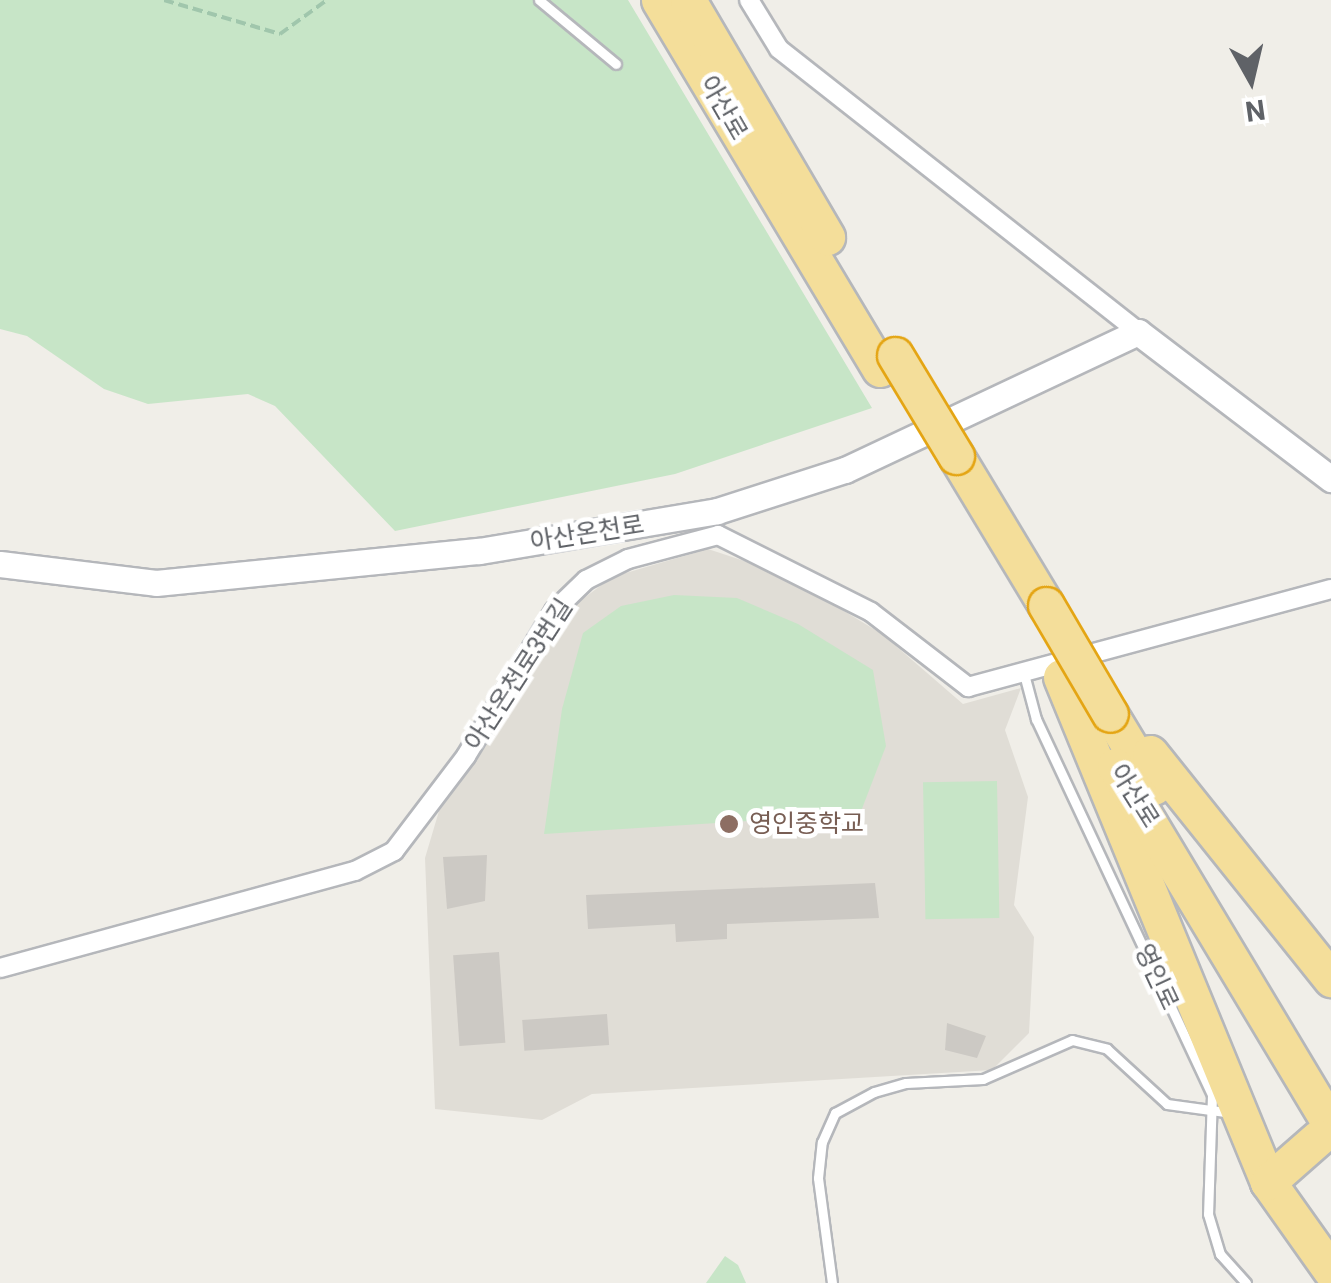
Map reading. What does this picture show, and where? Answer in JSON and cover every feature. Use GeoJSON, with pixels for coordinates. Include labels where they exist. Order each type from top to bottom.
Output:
{"type":"FeatureCollection","features":[{"type":"Feature","properties":{"kind":"highway","name":"아산로"},"geometry":{"type":"LineString","coordinates":[[659,0],[948,460],[1099,717],[1331,1078]]}},
{"type":"Feature","properties":{"kind":"highway","name":"아산로"},"geometry":{"type":"LineString","coordinates":[[688,0],[887,362]]}},
{"type":"Feature","properties":{"kind":"highway","name":"아산로"},"geometry":{"type":"LineString","coordinates":[[1099,717],[1325,1132]]}},
{"type":"Feature","properties":{"kind":"highway"},"geometry":{"type":"LineString","coordinates":[[1099,717],[1331,978]]}},
{"type":"Feature","properties":{"kind":"highway"},"geometry":{"type":"LineString","coordinates":[[1099,717],[1225,1114],[1331,1271]]}},
{"type":"Feature","properties":{"kind":"highway"},"geometry":{"type":"LineString","coordinates":[[1268,1182],[1325,1132]]}},
{"type":"Feature","properties":{"kind":"main road"},"geometry":{"type":"LineString","coordinates":[[1138,332],[1331,479]]}},
{"type":"Feature","properties":{"kind":"main road","name":"아산온천로"},"geometry":{"type":"LineString","coordinates":[[0,564],[156,582],[480,551],[716,523],[845,470],[1138,332]]}},
{"type":"Feature","properties":{"kind":"street"},"geometry":{"type":"LineString","coordinates":[[749,0],[778,49],[1138,332]]}},
{"type":"Feature","properties":{"kind":"street"},"geometry":{"type":"LineString","coordinates":[[716,523],[870,612],[968,688],[1331,589]]}},
{"type":"Feature","properties":{"kind":"street","name":"아산온천로3번길"},"geometry":{"type":"LineString","coordinates":[[0,968],[355,871],[394,851],[466,756],[554,612],[586,580],[716,523]]}},
{"type":"Feature","properties":{"kind":"lane"},"geometry":{"type":"LineString","coordinates":[[539,0],[616,64]]}},
{"type":"Feature","properties":{"kind":"lane","name":"영인로"},"geometry":{"type":"LineString","coordinates":[[1024,674],[1036,718],[1212,1094],[1225,1114],[1208,1214],[1220,1254],[1246,1283]]}},
{"type":"Feature","properties":{"kind":"lane"},"geometry":{"type":"LineString","coordinates":[[832,1283],[818,1178],[822,1142],[835,1113],[874,1092],[906,1083],[984,1079],[1072,1040],[1107,1049],[1167,1104],[1225,1114]]}},
{"type":"Feature","properties":{"kind":"path"},"geometry":{"type":"LineString","coordinates":[[164,0],[280,34],[327,0]]}},
{"type":"Feature","properties":{"kind":"shaded area","name":"영인중학교"},"geometry":{"type":"Polygon","coordinates":[[[708,549],[781,573],[882,634],[963,704],[1021,688],[1005,730],[1028,797],[1014,905],[1034,937],[1029,1033],[992,1070],[592,1094],[542,1120],[435,1109],[425,858],[439,811],[503,722],[559,617],[612,577],[708,549]]]}},
{"type":"Feature","properties":{"kind":"green space"},"geometry":{"type":"Polygon","coordinates":[[[0,0],[628,0],[872,408],[675,474],[395,531],[275,406],[248,394],[148,404],[104,389],[27,336],[0,329],[0,0]]]}},
{"type":"Feature","properties":{"kind":"green space"},"geometry":{"type":"Polygon","coordinates":[[[674,595],[737,598],[798,624],[873,670],[886,746],[860,814],[544,834],[562,709],[583,633],[621,606],[674,595]]]}},
{"type":"Feature","properties":{"kind":"green space"},"geometry":{"type":"Polygon","coordinates":[[[997,781],[999,918],[925,919],[923,782],[997,781]]]}},
{"type":"Feature","properties":{"kind":"green space"},"geometry":{"type":"Polygon","coordinates":[[[725,1256],[738,1265],[746,1283],[706,1283],[725,1256]]]}},
{"type":"Feature","properties":{"kind":"building"},"geometry":{"type":"Polygon","coordinates":[[[487,855],[485,901],[447,909],[443,857],[487,855]]]}},
{"type":"Feature","properties":{"kind":"building"},"geometry":{"type":"Polygon","coordinates":[[[875,883],[879,918],[727,924],[727,939],[676,942],[675,924],[588,929],[586,895],[875,883]]]}},
{"type":"Feature","properties":{"kind":"building"},"geometry":{"type":"Polygon","coordinates":[[[499,952],[505,1043],[459,1046],[453,955],[499,952]]]}},
{"type":"Feature","properties":{"kind":"building"},"geometry":{"type":"Polygon","coordinates":[[[607,1014],[609,1045],[524,1051],[522,1020],[607,1014]]]}},
{"type":"Feature","properties":{"kind":"building"},"geometry":{"type":"Polygon","coordinates":[[[947,1023],[986,1036],[977,1058],[945,1050],[947,1023]]]}},
{"type":"Feature","properties":{"kind":"place","name":"영인중학교"},"geometry":{"type":"Point","coordinates":[729,824]}}]}
